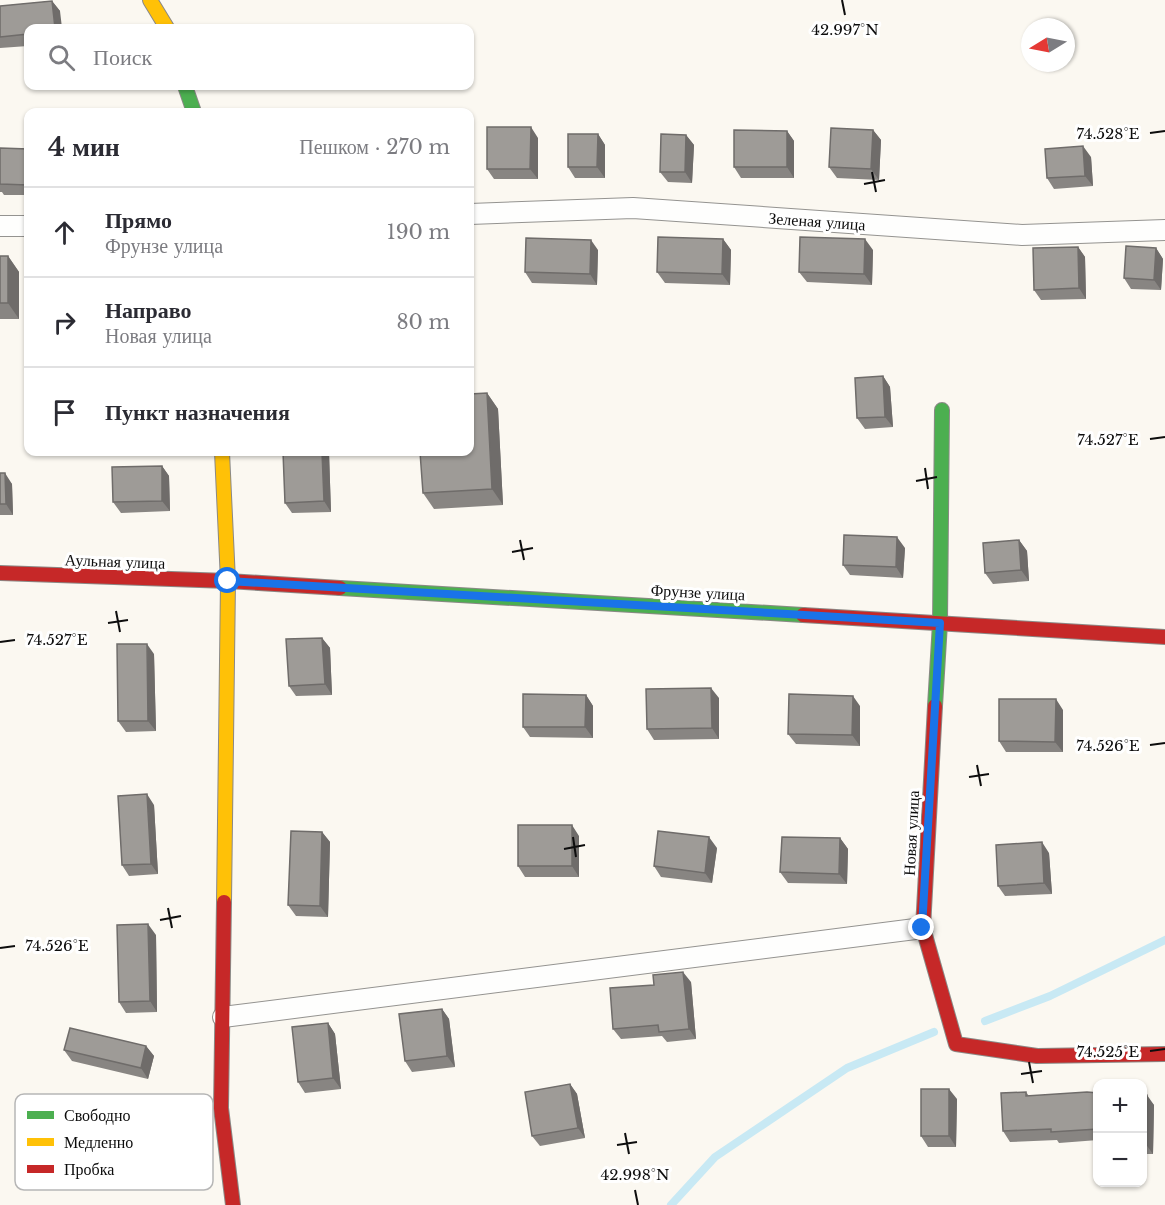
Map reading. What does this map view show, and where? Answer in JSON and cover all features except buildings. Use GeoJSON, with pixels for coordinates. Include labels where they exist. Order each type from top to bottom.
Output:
{"type":"FeatureCollection","features":[{"type":"Feature","properties":{"kind":"street"},"geometry":{"type":"LineString","coordinates":[[150,0],[165,24]]}},
{"type":"Feature","properties":{"kind":"street"},"geometry":{"type":"LineString","coordinates":[[186,90],[193,108]]}},
{"type":"Feature","properties":{"kind":"street","name":"Зеленая улица"},"geometry":{"type":"LineString","coordinates":[[474,214],[633,208],[1022,235],[1165,230]]}},
{"type":"Feature","properties":{"kind":"street"},"geometry":{"type":"LineString","coordinates":[[0,226],[24,226]]}},
{"type":"Feature","properties":{"kind":"street","name":"Новая улица"},"geometry":{"type":"LineString","coordinates":[[942,410],[940,623],[922,928],[956,1044],[1037,1056],[1165,1054]]}},
{"type":"Feature","properties":{"kind":"street"},"geometry":{"type":"LineString","coordinates":[[222,456],[228,581],[221,1108],[233,1205]]}},
{"type":"Feature","properties":{"kind":"street","name":"Аульная улица"},"geometry":{"type":"LineString","coordinates":[[0,573],[228,581]]}},
{"type":"Feature","properties":{"kind":"street","name":"Фрунзе улица"},"geometry":{"type":"LineString","coordinates":[[228,581],[1165,637]]}},
{"type":"Feature","properties":{"kind":"street"},"geometry":{"type":"LineString","coordinates":[[223,1017],[922,928]]}},
{"type":"Feature","properties":{"kind":"waterway"},"geometry":{"type":"LineString","coordinates":[[985,1021],[1050,996],[1165,940]]}},
{"type":"Feature","properties":{"kind":"waterway"},"geometry":{"type":"LineString","coordinates":[[671,1205],[715,1157],[847,1068],[934,1032]]}},
{"type":"Feature","properties":{"kind":"traffic: fast"},"geometry":{"type":"LineString","coordinates":[[186,90],[193,108]]}},
{"type":"Feature","properties":{"kind":"traffic: fast"},"geometry":{"type":"LineString","coordinates":[[935,706],[940,623],[942,410]]}},
{"type":"Feature","properties":{"kind":"traffic: fast"},"geometry":{"type":"LineString","coordinates":[[340,588],[803,615]]}},
{"type":"Feature","properties":{"kind":"traffic: slow"},"geometry":{"type":"LineString","coordinates":[[150,0],[165,24]]}},
{"type":"Feature","properties":{"kind":"traffic: slow"},"geometry":{"type":"LineString","coordinates":[[222,456],[228,581],[224,902]]}},
{"type":"Feature","properties":{"kind":"traffic: jam"},"geometry":{"type":"LineString","coordinates":[[0,573],[228,581],[340,588]]}},
{"type":"Feature","properties":{"kind":"traffic: jam"},"geometry":{"type":"LineString","coordinates":[[803,615],[1165,637]]}},
{"type":"Feature","properties":{"kind":"traffic: jam"},"geometry":{"type":"LineString","coordinates":[[935,706],[923,928],[956,1044],[1037,1056],[1165,1054]]}},
{"type":"Feature","properties":{"kind":"traffic: jam"},"geometry":{"type":"LineString","coordinates":[[224,902],[221,1108],[233,1205]]}},
{"type":"Feature","properties":{"kind":"route"},"geometry":{"type":"LineString","coordinates":[[228,581],[940,623],[922,928]]}}]}
